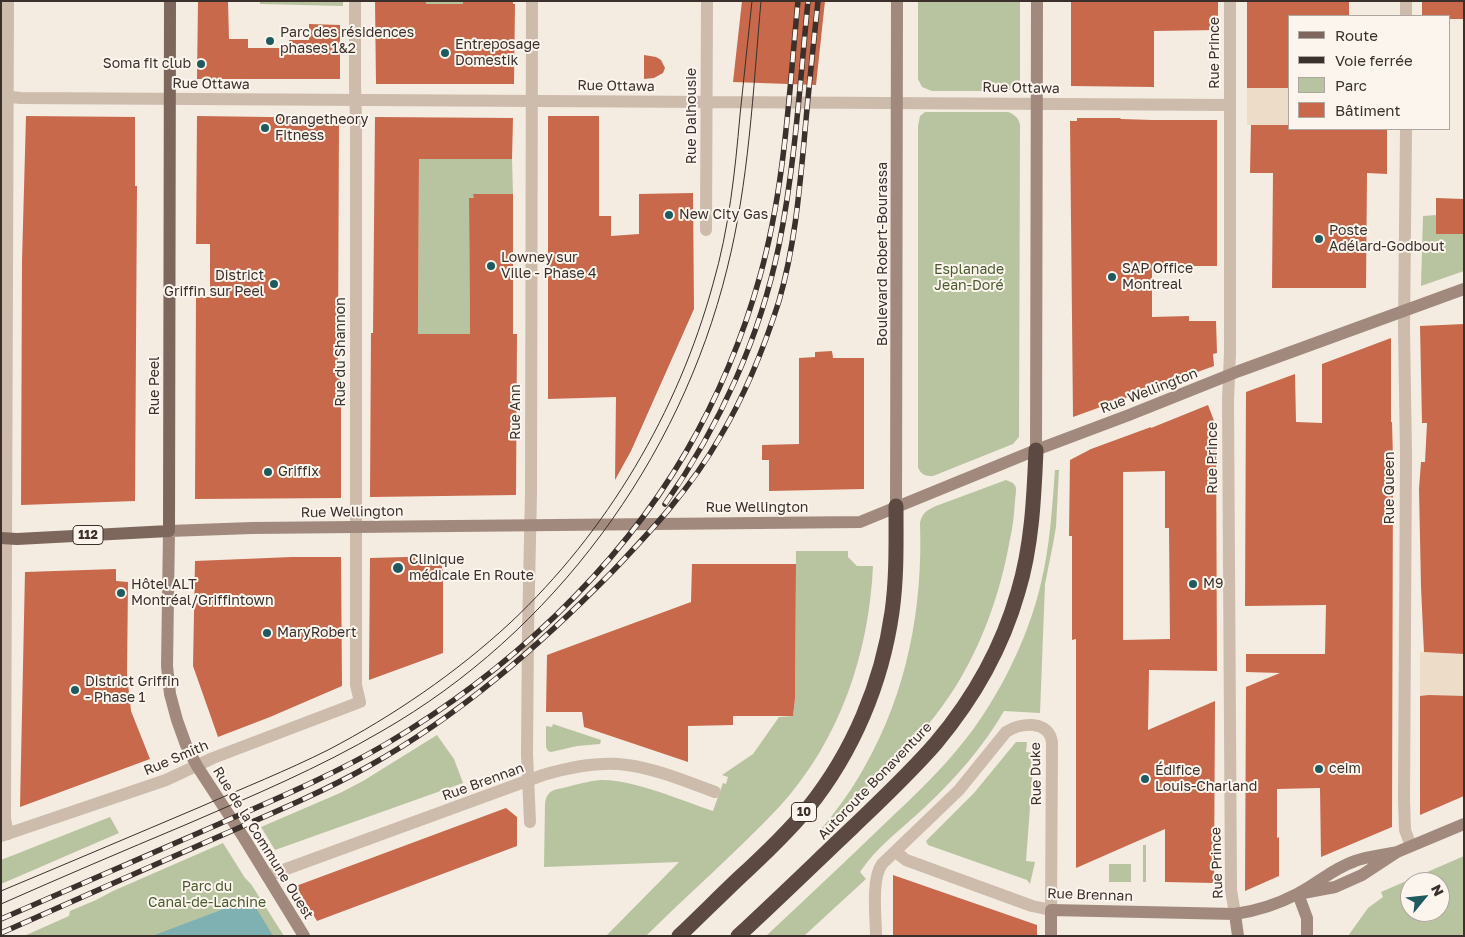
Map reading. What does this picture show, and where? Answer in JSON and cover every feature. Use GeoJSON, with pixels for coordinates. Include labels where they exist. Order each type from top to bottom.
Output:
{"type":"FeatureCollection","features":[{"type":"Feature","properties":{"kind":"highway","name":"Autoroute Bonaventure"},"geometry":{"type":"LineString","coordinates":[[738,936],[919,762],[947,730],[976,687],[995,652],[1019,590],[1031,527],[1036,450]]}},
{"type":"Feature","properties":{"kind":"highway","name":"10"},"geometry":{"type":"LineString","coordinates":[[679,936],[772,847],[808,808],[834,771],[855,734],[877,678],[891,622],[896,582],[896,506]]}},
{"type":"Feature","properties":{"kind":"main road","name":"Rue Peel"},"geometry":{"type":"LineString","coordinates":[[169,531],[170,1]]}},
{"type":"Feature","properties":{"kind":"main road","name":"Rue Wellington"},"geometry":{"type":"LineString","coordinates":[[3,539],[169,531]]}},
{"type":"Feature","properties":{"kind":"street"},"geometry":{"type":"LineString","coordinates":[[4,835],[5,96],[8,1]]}},
{"type":"Feature","properties":{"kind":"street","name":"Rue du Shannon"},"geometry":{"type":"LineString","coordinates":[[355,1],[356,685],[360,702]]}},
{"type":"Feature","properties":{"kind":"street","name":"Rue Ann"},"geometry":{"type":"LineString","coordinates":[[530,822],[527,759],[531,493],[532,1]]}},
{"type":"Feature","properties":{"kind":"street","name":"Rue Dalhousie"},"geometry":{"type":"LineString","coordinates":[[706,230],[707,1]]}},
{"type":"Feature","properties":{"kind":"street","name":"Boulevard Robert-Bourassa"},"geometry":{"type":"LineString","coordinates":[[896,506],[898,1]]}},
{"type":"Feature","properties":{"kind":"street"},"geometry":{"type":"LineString","coordinates":[[1036,450],[1037,1]]}},
{"type":"Feature","properties":{"kind":"street","name":"Rue Prince"},"geometry":{"type":"LineString","coordinates":[[1230,1],[1228,415],[1231,897],[1234,914]]}},
{"type":"Feature","properties":{"kind":"street"},"geometry":{"type":"LineString","coordinates":[[1406,1],[1406,15]]}},
{"type":"Feature","properties":{"kind":"street","name":"Rue Ottawa"},"geometry":{"type":"LineString","coordinates":[[5,96],[170,99],[1230,104]]}},
{"type":"Feature","properties":{"kind":"street","name":"Rue Queen"},"geometry":{"type":"LineString","coordinates":[[1406,130],[1404,800],[1405,830],[1411,846]]}},
{"type":"Feature","properties":{"kind":"street","name":"Rue Wellington"},"geometry":{"type":"LineString","coordinates":[[169,531],[208,528],[860,522],[1036,450],[1464,289]]}},
{"type":"Feature","properties":{"kind":"street","name":"Rue Peel"},"geometry":{"type":"LineString","coordinates":[[169,531],[167,666],[169,686],[177,720],[186,745],[197,766]]}},
{"type":"Feature","properties":{"kind":"street","name":"Rue Smith"},"geometry":{"type":"LineString","coordinates":[[4,835],[166,780],[213,758],[360,702]]}},
{"type":"Feature","properties":{"kind":"street","name":"Rue Duke"},"geometry":{"type":"LineString","coordinates":[[896,852],[959,790],[1006,732],[1015,727],[1044,728],[1050,734],[1052,743],[1051,936]]}},
{"type":"Feature","properties":{"kind":"street","name":"Rue Brennan"},"geometry":{"type":"LineString","coordinates":[[267,876],[550,773],[585,766],[621,764],[648,770],[715,792]]}},
{"type":"Feature","properties":{"kind":"street","name":"Rue de la Commune Ouest"},"geometry":{"type":"LineString","coordinates":[[197,766],[304,936]]}},
{"type":"Feature","properties":{"kind":"street"},"geometry":{"type":"LineString","coordinates":[[1238,936],[1234,914],[1260,910],[1298,894],[1335,887],[1362,875],[1397,852],[1464,824]]}},
{"type":"Feature","properties":{"kind":"street"},"geometry":{"type":"LineString","coordinates":[[876,936],[878,872],[882,864],[896,852]]}},
{"type":"Feature","properties":{"kind":"street","name":"Rue Brennan"},"geometry":{"type":"LineString","coordinates":[[896,852],[906,860],[1032,906],[1051,910],[1234,914]]}},
{"type":"Feature","properties":{"kind":"street"},"geometry":{"type":"LineString","coordinates":[[1298,894],[1307,918],[1307,936]]}},
{"type":"Feature","properties":{"kind":"green space"},"geometry":{"type":"Polygon","coordinates":[[[260,1],[343,1],[343,6],[260,4],[260,1]]]}},
{"type":"Feature","properties":{"kind":"green space"},"geometry":{"type":"Polygon","coordinates":[[[426,1],[463,1],[463,4],[426,4],[426,1]]]}},
{"type":"Feature","properties":{"kind":"green space"},"geometry":{"type":"Polygon","coordinates":[[[918,1],[1020,1],[1020,80],[1017,85],[1006,91],[932,91],[922,87],[918,79],[918,1]]]}},
{"type":"Feature","properties":{"kind":"green space","name":"Esplanade Jean-Doré"},"geometry":{"type":"Polygon","coordinates":[[[925,112],[1008,112],[1019,120],[1020,125],[1019,437],[1013,444],[933,476],[920,472],[918,467],[918,126],[920,116],[925,112]]]}},
{"type":"Feature","properties":{"kind":"green space"},"geometry":{"type":"Polygon","coordinates":[[[419,159],[512,159],[513,194],[474,194],[474,198],[469,198],[470,334],[418,334],[419,159]]]}},
{"type":"Feature","properties":{"kind":"green space"},"geometry":{"type":"Polygon","coordinates":[[[1436,215],[1436,234],[1464,234],[1464,271],[1421,286],[1423,216],[1436,215]]]}},
{"type":"Feature","properties":{"kind":"green space"},"geometry":{"type":"Polygon","coordinates":[[[1055,470],[1059,470],[1056,527],[1045,584],[1040,713],[1004,711],[987,737],[958,774],[866,863],[860,872],[866,879],[804,936],[766,936],[928,782],[947,762],[984,714],[1019,649],[1035,605],[1047,555],[1055,470]]]}},
{"type":"Feature","properties":{"kind":"green space"},"geometry":{"type":"Polygon","coordinates":[[[1006,480],[1013,483],[1016,490],[1013,525],[1005,563],[992,609],[962,676],[935,716],[922,731],[879,776],[819,832],[844,800],[865,766],[880,738],[902,679],[915,618],[919,586],[920,523],[922,517],[928,510],[936,506],[1006,480]]]}},
{"type":"Feature","properties":{"kind":"green space"},"geometry":{"type":"Polygon","coordinates":[[[796,551],[848,551],[848,557],[857,566],[873,566],[870,599],[858,663],[848,694],[835,724],[801,780],[780,806],[646,936],[606,936],[679,862],[544,867],[546,799],[555,790],[601,780],[627,783],[657,791],[713,811],[723,783],[726,784],[728,777],[722,775],[753,754],[779,717],[793,716],[795,699],[796,551]]]}},
{"type":"Feature","properties":{"kind":"green space"},"geometry":{"type":"Polygon","coordinates":[[[553,724],[601,740],[600,744],[548,751],[546,747],[546,726],[552,727],[553,724]]]}},
{"type":"Feature","properties":{"kind":"green space"},"geometry":{"type":"Polygon","coordinates":[[[437,735],[454,759],[463,783],[275,850],[261,827],[363,781],[437,735]]]}},
{"type":"Feature","properties":{"kind":"green space"},"geometry":{"type":"Polygon","coordinates":[[[1016,742],[1027,742],[1026,752],[1034,753],[1026,861],[1035,862],[1030,884],[1027,880],[928,845],[926,841],[974,793],[1016,742]]]}},
{"type":"Feature","properties":{"kind":"green space"},"geometry":{"type":"Polygon","coordinates":[[[110,817],[119,833],[1,884],[1,860],[110,817]]]}},
{"type":"Feature","properties":{"kind":"green space","name":"Parc du Canal-de-Lachine"},"geometry":{"type":"Polygon","coordinates":[[[223,843],[284,936],[24,936],[69,916],[70,911],[223,843]]]}},
{"type":"Feature","properties":{"kind":"green space"},"geometry":{"type":"Polygon","coordinates":[[[1143,845],[1146,845],[1146,882],[1143,882],[1143,845]]]}},
{"type":"Feature","properties":{"kind":"green space"},"geometry":{"type":"Polygon","coordinates":[[[1464,856],[1464,936],[1348,936],[1368,908],[1383,897],[1381,892],[1400,884],[1400,922],[1450,922],[1450,872],[1427,872],[1464,856]]]}},
{"type":"Feature","properties":{"kind":"green space"},"geometry":{"type":"Polygon","coordinates":[[[1109,864],[1131,864],[1131,882],[1109,882],[1109,864]]]}},
{"type":"Feature","properties":{"kind":"shaded area"},"geometry":{"type":"Polygon","coordinates":[[[1247,88],[1288,88],[1288,125],[1247,125],[1247,88]]]}},
{"type":"Feature","properties":{"kind":"shaded area"},"geometry":{"type":"Polygon","coordinates":[[[1420,652],[1464,654],[1464,696],[1420,696],[1420,652]]]}},
{"type":"Feature","properties":{"kind":"water"},"geometry":{"type":"Polygon","coordinates":[[[249,896],[273,936],[152,936],[221,910],[249,896]]]}},
{"type":"Feature","properties":{"kind":"building"},"geometry":{"type":"Polygon","coordinates":[[[198,1],[228,1],[229,39],[248,39],[248,48],[289,48],[289,40],[309,40],[309,24],[340,25],[340,79],[197,79],[198,1]]]}},
{"type":"Feature","properties":{"kind":"building","name":"Entreposage Domestik"},"geometry":{"type":"Polygon","coordinates":[[[375,1],[426,1],[426,4],[463,4],[463,1],[513,1],[513,4],[515,4],[514,84],[376,84],[375,1]]]}},
{"type":"Feature","properties":{"kind":"building"},"geometry":{"type":"Polygon","coordinates":[[[742,1],[825,1],[816,85],[733,82],[742,1]]]}},
{"type":"Feature","properties":{"kind":"building"},"geometry":{"type":"Polygon","coordinates":[[[1071,1],[1218,1],[1218,30],[1154,31],[1154,87],[1071,86],[1071,1]]]}},
{"type":"Feature","properties":{"kind":"building"},"geometry":{"type":"Polygon","coordinates":[[[1247,1],[1349,1],[1349,15],[1288,15],[1288,88],[1247,88],[1247,1]]]}},
{"type":"Feature","properties":{"kind":"building"},"geometry":{"type":"Polygon","coordinates":[[[1422,1],[1464,1],[1464,19],[1450,19],[1450,15],[1422,15],[1422,1]]]}},
{"type":"Feature","properties":{"kind":"building"},"geometry":{"type":"Polygon","coordinates":[[[644,55],[661,60],[665,68],[663,73],[654,78],[644,79],[644,55]]]}},
{"type":"Feature","properties":{"kind":"building"},"geometry":{"type":"Polygon","coordinates":[[[26,116],[135,117],[135,186],[137,186],[135,501],[21,505],[22,261],[26,116]]]}},
{"type":"Feature","properties":{"kind":"building","name":"District Griffin sur Peel"},"geometry":{"type":"Polygon","coordinates":[[[197,116],[339,118],[338,368],[340,368],[341,391],[341,498],[195,499],[196,297],[210,297],[210,244],[196,244],[197,116]]]}},
{"type":"Feature","properties":{"kind":"building"},"geometry":{"type":"Polygon","coordinates":[[[548,116],[599,116],[599,216],[611,216],[611,236],[639,234],[639,194],[693,193],[694,309],[631,451],[615,480],[616,397],[548,399],[548,116]]]}},
{"type":"Feature","properties":{"kind":"building"},"geometry":{"type":"Polygon","coordinates":[[[375,117],[513,118],[512,159],[419,159],[418,334],[470,334],[469,198],[474,198],[473,194],[513,194],[513,334],[517,334],[516,495],[370,497],[375,117]]]}},
{"type":"Feature","properties":{"kind":"building","name":"SAP Office Montreal"},"geometry":{"type":"Polygon","coordinates":[[[1077,118],[1217,120],[1217,266],[1152,266],[1152,317],[1189,316],[1189,321],[1216,321],[1217,353],[1213,354],[1214,366],[1073,417],[1070,121],[1077,121],[1077,118]]]}},
{"type":"Feature","properties":{"kind":"building"},"geometry":{"type":"Polygon","coordinates":[[[1251,125],[1288,125],[1288,130],[1387,130],[1387,174],[1367,173],[1366,288],[1272,288],[1273,173],[1250,173],[1251,125]]]}},
{"type":"Feature","properties":{"kind":"building"},"geometry":{"type":"Polygon","coordinates":[[[1436,198],[1464,199],[1464,234],[1436,234],[1436,198]]]}},
{"type":"Feature","properties":{"kind":"building"},"geometry":{"type":"Polygon","coordinates":[[[1464,324],[1464,654],[1424,652],[1419,489],[1421,462],[1425,462],[1427,423],[1422,423],[1420,326],[1464,324]]]}},
{"type":"Feature","properties":{"kind":"building"},"geometry":{"type":"Polygon","coordinates":[[[1391,338],[1393,460],[1392,827],[1321,857],[1320,788],[1277,789],[1279,876],[1245,891],[1246,687],[1280,673],[1246,672],[1246,654],[1325,654],[1326,605],[1245,606],[1246,392],[1295,374],[1296,422],[1322,423],[1322,364],[1391,338]]]}},
{"type":"Feature","properties":{"kind":"building"},"geometry":{"type":"Polygon","coordinates":[[[832,351],[833,358],[864,358],[864,489],[769,491],[769,460],[762,460],[762,445],[799,444],[799,358],[815,357],[815,352],[832,351]]]}},
{"type":"Feature","properties":{"kind":"building"},"geometry":{"type":"Polygon","coordinates":[[[1208,405],[1216,426],[1217,671],[1149,670],[1148,730],[1215,701],[1214,883],[1165,882],[1165,829],[1076,868],[1076,639],[1072,640],[1072,536],[1069,536],[1070,460],[1091,449],[1208,405]],[[1165,471],[1123,472],[1123,640],[1170,639],[1169,528],[1165,528],[1165,471]]]}},
{"type":"Feature","properties":{"kind":"building"},"geometry":{"type":"Polygon","coordinates":[[[442,556],[443,653],[369,680],[370,558],[442,556]]]}},
{"type":"Feature","properties":{"kind":"building","name":"MaryRobert"},"geometry":{"type":"Polygon","coordinates":[[[341,557],[342,686],[218,737],[193,666],[195,561],[341,557]]]}},
{"type":"Feature","properties":{"kind":"building"},"geometry":{"type":"Polygon","coordinates":[[[692,564],[796,564],[795,699],[793,716],[733,716],[733,725],[688,726],[688,762],[584,727],[582,712],[546,712],[547,655],[691,602],[692,564]]]}},
{"type":"Feature","properties":{"kind":"building","name":"District Griffin - Phase 1"},"geometry":{"type":"Polygon","coordinates":[[[116,569],[116,581],[128,582],[127,675],[131,711],[150,759],[20,807],[25,572],[116,569]]]}},
{"type":"Feature","properties":{"kind":"building"},"geometry":{"type":"Polygon","coordinates":[[[1420,696],[1464,696],[1464,796],[1420,815],[1420,696]]]}},
{"type":"Feature","properties":{"kind":"building"},"geometry":{"type":"Polygon","coordinates":[[[506,808],[517,817],[517,846],[317,921],[296,886],[506,808]]]}},
{"type":"Feature","properties":{"kind":"building"},"geometry":{"type":"Polygon","coordinates":[[[893,875],[1037,925],[1037,936],[893,936],[893,875]]]}},
{"type":"Feature","properties":{"kind":"tram line"},"geometry":{"type":"LineString","coordinates":[[1,891],[280,772],[328,750],[376,723],[468,659],[510,623],[545,588],[578,550],[608,509],[635,467],[659,424],[698,332],[719,263],[731,200],[752,1]]}},
{"type":"Feature","properties":{"kind":"tram line"},"geometry":{"type":"LineString","coordinates":[[1,904],[260,792],[310,769],[382,731],[444,691],[501,644],[554,592],[601,535],[642,473],[677,408],[706,340],[727,269],[740,203],[749,136],[761,1]]}},
{"type":"Feature","properties":{"kind":"railway"},"geometry":{"type":"LineString","coordinates":[[1,919],[283,796],[346,766],[386,744],[473,686],[554,617],[592,579],[658,496],[686,452],[709,410],[746,322],[760,276],[781,174],[798,1]]}},
{"type":"Feature","properties":{"kind":"railway"},"geometry":{"type":"LineString","coordinates":[[665,504],[685,475],[720,413],[749,348],[771,280],[785,215],[789,185],[808,1]]}},
{"type":"Feature","properties":{"kind":"railway"},"geometry":{"type":"LineString","coordinates":[[1,933],[302,800],[347,778],[403,746],[466,702],[526,653],[611,573],[655,525],[709,456],[738,405],[767,336],[779,301],[789,262],[798,202],[818,1]]}},
{"type":"Feature","properties":{"kind":"place","name":"Parc des résidences phases 1&2"},"geometry":{"type":"Point","coordinates":[270,41]}},
{"type":"Feature","properties":{"kind":"place","name":"Entreposage Domestik"},"geometry":{"type":"Point","coordinates":[445,53]}},
{"type":"Feature","properties":{"kind":"place","name":"Soma fit club"},"geometry":{"type":"Point","coordinates":[201,64]}},
{"type":"Feature","properties":{"kind":"place","name":"Orangetheory Fitness"},"geometry":{"type":"Point","coordinates":[265,128]}},
{"type":"Feature","properties":{"kind":"place","name":"New City Gas"},"geometry":{"type":"Point","coordinates":[669,215]}},
{"type":"Feature","properties":{"kind":"place","name":"Poste Adélard-Godbout"},"geometry":{"type":"Point","coordinates":[1319,239]}},
{"type":"Feature","properties":{"kind":"place","name":"Lowney sur Ville - Phase 4"},"geometry":{"type":"Point","coordinates":[491,266]}},
{"type":"Feature","properties":{"kind":"place","name":"SAP Office Montreal"},"geometry":{"type":"Point","coordinates":[1112,277]}},
{"type":"Feature","properties":{"kind":"place","name":"District Griffin sur Peel"},"geometry":{"type":"Point","coordinates":[274,284]}},
{"type":"Feature","properties":{"kind":"place","name":"Griffix"},"geometry":{"type":"Point","coordinates":[268,472]}},
{"type":"Feature","properties":{"kind":"place","name":"Clinique médicale En Route"},"geometry":{"type":"Point","coordinates":[398,568]}},
{"type":"Feature","properties":{"kind":"place","name":"M9"},"geometry":{"type":"Point","coordinates":[1193,584]}},
{"type":"Feature","properties":{"kind":"place","name":"Hôtel ALT Montréal/Griffintown"},"geometry":{"type":"Point","coordinates":[121,593]}},
{"type":"Feature","properties":{"kind":"place","name":"MaryRobert"},"geometry":{"type":"Point","coordinates":[267,633]}},
{"type":"Feature","properties":{"kind":"place","name":"District Griffin - Phase 1"},"geometry":{"type":"Point","coordinates":[75,690]}},
{"type":"Feature","properties":{"kind":"place","name":"ceim"},"geometry":{"type":"Point","coordinates":[1319,769]}},
{"type":"Feature","properties":{"kind":"place","name":"Édifice Louis-Charland"},"geometry":{"type":"Point","coordinates":[1145,779]}}]}
